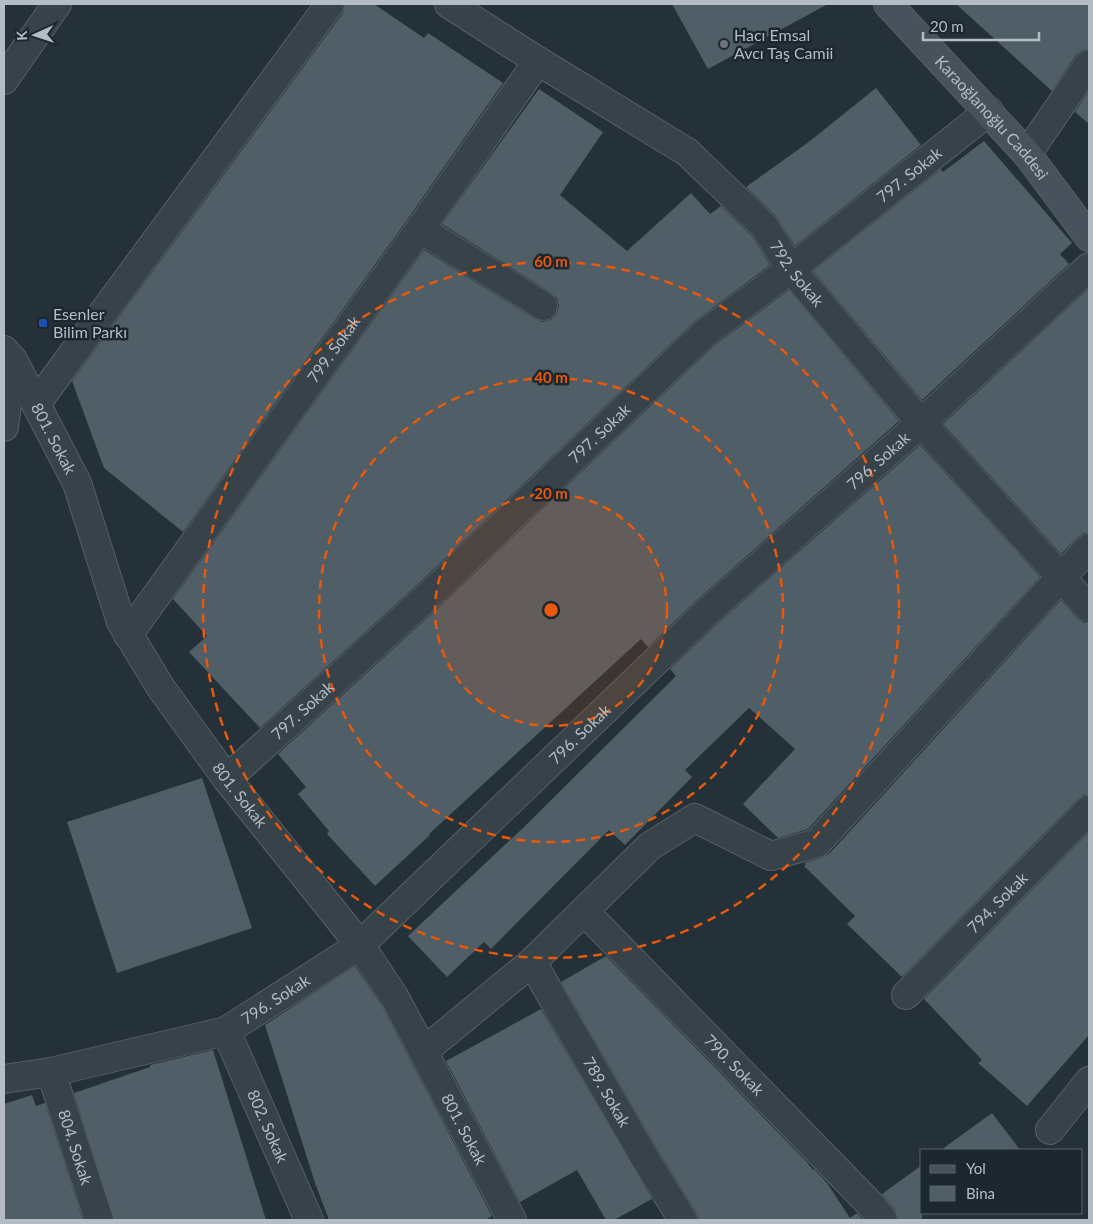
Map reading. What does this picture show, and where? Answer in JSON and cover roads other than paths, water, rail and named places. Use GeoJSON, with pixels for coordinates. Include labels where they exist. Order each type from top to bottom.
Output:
{"type":"FeatureCollection","features":[{"type":"Feature","properties":{"kind":"main road","name":"Karaoğlanoğlu Caddesi"},"geometry":{"type":"LineString","coordinates":[[892,6],[1028,154],[1089,237]]}},
{"type":"Feature","properties":{"kind":"street"},"geometry":{"type":"LineString","coordinates":[[4,80],[57,4]]}},
{"type":"Feature","properties":{"kind":"street"},"geometry":{"type":"LineString","coordinates":[[36,404],[330,4]]}},
{"type":"Feature","properties":{"kind":"street","name":"792. Sokak"},"geometry":{"type":"LineString","coordinates":[[449,4],[687,152],[764,226],[791,270],[921,423],[1089,608]]}},
{"type":"Feature","properties":{"kind":"street","name":"799. Sokak"},"geometry":{"type":"LineString","coordinates":[[128,635],[420,229],[538,61]]}},
{"type":"Feature","properties":{"kind":"street"},"geometry":{"type":"LineString","coordinates":[[1028,154],[1089,64]]}},
{"type":"Feature","properties":{"kind":"street","name":"797. Sokak"},"geometry":{"type":"LineString","coordinates":[[227,779],[435,589],[706,333],[791,270],[989,112]]}},
{"type":"Feature","properties":{"kind":"street"},"geometry":{"type":"LineString","coordinates":[[420,229],[543,306]]}},
{"type":"Feature","properties":{"kind":"street","name":"796. Sokak"},"geometry":{"type":"LineString","coordinates":[[4,1079],[51,1072],[226,1031],[360,945],[706,613],[921,423],[1089,267]]}},
{"type":"Feature","properties":{"kind":"street"},"geometry":{"type":"LineString","coordinates":[[4,427],[8,355]]}},
{"type":"Feature","properties":{"kind":"street","name":"801. Sokak"},"geometry":{"type":"LineString","coordinates":[[8,355],[77,483],[121,622],[128,635],[161,688],[227,779],[360,945],[395,998],[512,1220]]}},
{"type":"Feature","properties":{"kind":"street"},"geometry":{"type":"LineString","coordinates":[[424,1051],[532,962],[650,846],[695,818],[771,856],[818,843],[1061,576],[1089,548]]}},
{"type":"Feature","properties":{"kind":"street","name":"794. Sokak"},"geometry":{"type":"LineString","coordinates":[[906,995],[1089,810]]}},
{"type":"Feature","properties":{"kind":"street","name":"790. Sokak"},"geometry":{"type":"LineString","coordinates":[[584,911],[873,1207],[883,1220]]}},
{"type":"Feature","properties":{"kind":"street","name":"789. Sokak"},"geometry":{"type":"LineString","coordinates":[[532,962],[646,1160],[683,1220]]}},
{"type":"Feature","properties":{"kind":"street","name":"802. Sokak"},"geometry":{"type":"LineString","coordinates":[[226,1031],[309,1220]]}},
{"type":"Feature","properties":{"kind":"street","name":"804. Sokak"},"geometry":{"type":"LineString","coordinates":[[51,1072],[100,1220]]}},
{"type":"Feature","properties":{"kind":"street"},"geometry":{"type":"LineString","coordinates":[[1050,1130],[1089,1082]]}},
{"type":"Feature","properties":{"kind":"place","name":"Hacı Emsal Avcı Taş Camii"},"geometry":{"type":"Point","coordinates":[724,44]}},
{"type":"Feature","properties":{"kind":"place","name":"Esenler Bilim Parkı"},"geometry":{"type":"Point","coordinates":[43,323]}}]}
